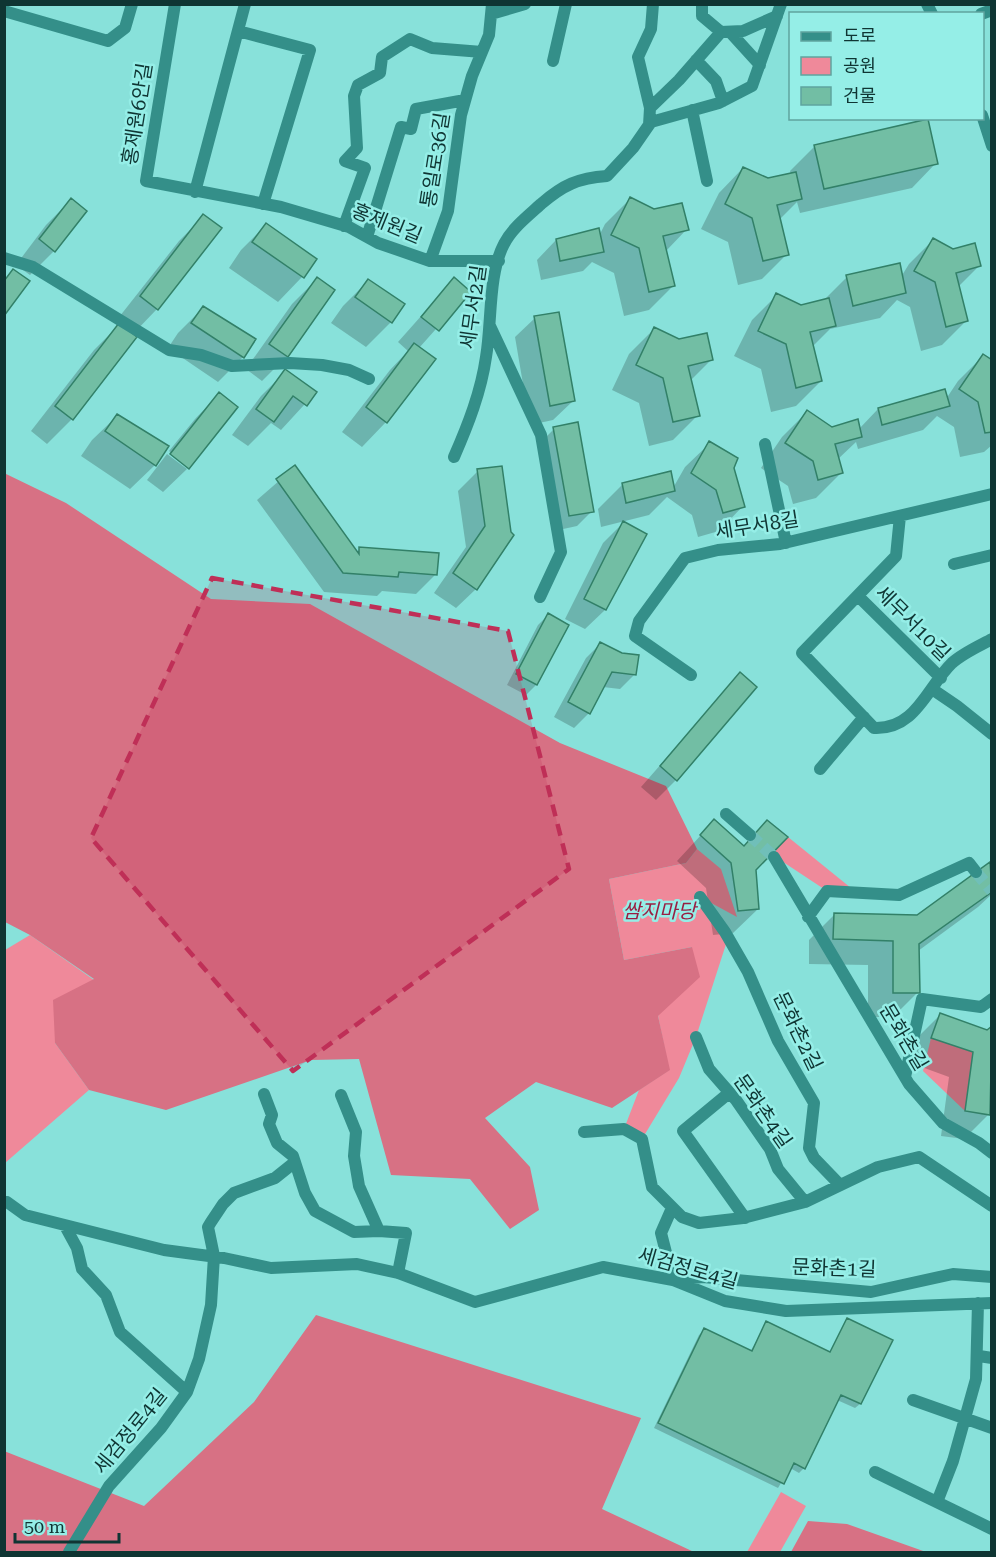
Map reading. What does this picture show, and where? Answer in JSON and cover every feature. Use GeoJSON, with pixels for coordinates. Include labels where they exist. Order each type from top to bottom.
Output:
{"type":"FeatureCollection","features":[{"type":"Feature","properties":{"kind":"street"},"geometry":{"type":"LineString","coordinates":[[4,11],[108,41],[125,28],[132,4]]}},
{"type":"Feature","properties":{"kind":"street","name":"홍제원6안길"},"geometry":{"type":"LineString","coordinates":[[175,4],[146,181],[195,192]]}},
{"type":"Feature","properties":{"kind":"street"},"geometry":{"type":"LineString","coordinates":[[195,192],[245,4]]}},
{"type":"Feature","properties":{"kind":"street","name":"통일로36길"},"geometry":{"type":"LineString","coordinates":[[430,261],[448,211],[460,115],[489,35],[491,9],[525,4]]}},
{"type":"Feature","properties":{"kind":"street"},"geometry":{"type":"LineString","coordinates":[[553,61],[566,4]]}},
{"type":"Feature","properties":{"kind":"street"},"geometry":{"type":"LineString","coordinates":[[649,125],[650,108],[638,57],[651,29],[653,4]]}},
{"type":"Feature","properties":{"kind":"street"},"geometry":{"type":"LineString","coordinates":[[702,4],[702,15],[725,32],[760,65]]}},
{"type":"Feature","properties":{"kind":"street"},"geometry":{"type":"LineString","coordinates":[[650,108],[725,32],[743,31],[779,10]]}},
{"type":"Feature","properties":{"kind":"street"},"geometry":{"type":"LineString","coordinates":[[649,125],[651,122],[723,101],[752,86],[779,10]]}},
{"type":"Feature","properties":{"kind":"street"},"geometry":{"type":"LineString","coordinates":[[238,31],[310,50],[263,204]]}},
{"type":"Feature","properties":{"kind":"street"},"geometry":{"type":"LineString","coordinates":[[344,226],[365,168],[345,161],[357,148],[354,96],[358,85],[380,73],[382,57],[410,39],[432,48],[482,52]]}},
{"type":"Feature","properties":{"kind":"street"},"geometry":{"type":"LineString","coordinates":[[696,60],[716,81],[723,101]]}},
{"type":"Feature","properties":{"kind":"street","name":"통일로36길"},"geometry":{"type":"LineString","coordinates":[[367,237],[401,128],[411,129],[416,109],[465,100]]}},
{"type":"Feature","properties":{"kind":"street"},"geometry":{"type":"LineString","coordinates":[[692,111],[707,181]]}},
{"type":"Feature","properties":{"kind":"street"},"geometry":{"type":"LineString","coordinates":[[984,120],[992,146]]}},
{"type":"Feature","properties":{"kind":"street","name":"세무서2길"},"geometry":{"type":"LineString","coordinates":[[454,457],[470,421],[486,358],[499,261],[504,244],[519,224],[552,194],[581,178],[607,176],[633,148],[649,125]]}},
{"type":"Feature","properties":{"kind":"street","name":"홍제원길"},"geometry":{"type":"LineString","coordinates":[[195,192],[263,204],[344,226],[430,261],[499,261]]}},
{"type":"Feature","properties":{"kind":"street"},"geometry":{"type":"LineString","coordinates":[[4,258],[33,267],[169,351],[201,355],[232,366],[290,363],[322,365],[348,370],[369,379]]}},
{"type":"Feature","properties":{"kind":"street"},"geometry":{"type":"LineString","coordinates":[[490,325],[541,435],[561,552],[540,597]]}},
{"type":"Feature","properties":{"kind":"street"},"geometry":{"type":"LineString","coordinates":[[765,444],[786,543]]}},
{"type":"Feature","properties":{"kind":"street","name":"세무서8길"},"geometry":{"type":"LineString","coordinates":[[691,675],[635,636],[639,621],[685,558],[718,550],[786,543],[992,494]]}},
{"type":"Feature","properties":{"kind":"street","name":"세무서10길"},"geometry":{"type":"LineString","coordinates":[[900,516],[896,556],[802,653],[874,728],[890,729],[918,708],[952,663],[992,639]]}},
{"type":"Feature","properties":{"kind":"street"},"geometry":{"type":"LineString","coordinates":[[954,564],[992,555]]}},
{"type":"Feature","properties":{"kind":"street","name":"세무서10길"},"geometry":{"type":"LineString","coordinates":[[858,596],[941,678]]}},
{"type":"Feature","properties":{"kind":"street","name":"세무서10길"},"geometry":{"type":"LineString","coordinates":[[932,689],[992,734]]}},
{"type":"Feature","properties":{"kind":"street"},"geometry":{"type":"LineString","coordinates":[[820,769],[864,717]]}},
{"type":"Feature","properties":{"kind":"street"},"geometry":{"type":"LineString","coordinates":[[726,814],[750,835]]}},
{"type":"Feature","properties":{"kind":"street","name":"문화촌길"},"geometry":{"type":"LineString","coordinates":[[774,857],[785,868],[808,917],[905,1077],[943,1123],[991,1148]]}},
{"type":"Feature","properties":{"kind":"street"},"geometry":{"type":"LineString","coordinates":[[808,917],[827,891],[899,894],[969,863],[976,872]]}},
{"type":"Feature","properties":{"kind":"street","name":"문화촌2길"},"geometry":{"type":"LineString","coordinates":[[700,897],[725,932],[748,972],[778,1041],[814,1103],[809,1148],[814,1158],[840,1185]]}},
{"type":"Feature","properties":{"kind":"street"},"geometry":{"type":"LineString","coordinates":[[905,1077],[922,999],[981,1007],[992,999]]}},
{"type":"Feature","properties":{"kind":"street","name":"문화촌4길"},"geometry":{"type":"LineString","coordinates":[[696,1037],[709,1069],[770,1149],[778,1169],[805,1202]]}},
{"type":"Feature","properties":{"kind":"street"},"geometry":{"type":"LineString","coordinates":[[729,1093],[683,1131],[745,1218]]}},
{"type":"Feature","properties":{"kind":"street"},"geometry":{"type":"LineString","coordinates":[[264,1094],[272,1115],[269,1124],[277,1143],[293,1156],[305,1194],[315,1211],[334,1224],[354,1232],[406,1233],[398,1273]]}},
{"type":"Feature","properties":{"kind":"street"},"geometry":{"type":"LineString","coordinates":[[340,1095],[356,1132],[354,1156],[359,1186],[379,1232]]}},
{"type":"Feature","properties":{"kind":"street"},"geometry":{"type":"LineString","coordinates":[[584,1132],[624,1129],[642,1139],[652,1187],[682,1217],[699,1223],[745,1218],[805,1202],[878,1167],[919,1157],[992,1206]]}},
{"type":"Feature","properties":{"kind":"street","name":"세검정로4길"},"geometry":{"type":"LineString","coordinates":[[69,1552],[109,1486],[161,1428],[187,1392],[199,1359],[211,1305],[214,1256],[208,1227],[223,1204],[234,1193],[275,1178],[295,1162]]}},
{"type":"Feature","properties":{"kind":"street","name":"세검정로4길"},"geometry":{"type":"LineString","coordinates":[[6,1200],[25,1215],[164,1250],[214,1256],[271,1268],[357,1264],[398,1273],[475,1302],[603,1267],[673,1280],[725,1301],[786,1311],[992,1303]]}},
{"type":"Feature","properties":{"kind":"street"},"geometry":{"type":"LineString","coordinates":[[672,1208],[661,1233],[673,1280]]}},
{"type":"Feature","properties":{"kind":"street"},"geometry":{"type":"LineString","coordinates":[[65,1226],[77,1248],[82,1269],[106,1295],[120,1332],[187,1392]]}},
{"type":"Feature","properties":{"kind":"street","name":"문화촌1길"},"geometry":{"type":"LineString","coordinates":[[673,1280],[704,1277],[871,1292],[953,1274],[992,1277]]}},
{"type":"Feature","properties":{"kind":"street"},"geometry":{"type":"LineString","coordinates":[[937,1502],[953,1461],[976,1379],[985,1357],[978,1303]]}},
{"type":"Feature","properties":{"kind":"street"},"geometry":{"type":"LineString","coordinates":[[913,1400],[992,1428]]}},
{"type":"Feature","properties":{"kind":"street"},"geometry":{"type":"LineString","coordinates":[[875,1472],[992,1529]]}},
{"type":"Feature","properties":{"kind":"highlighted area"},"geometry":{"type":"Polygon","coordinates":[[[212,578],[508,631],[569,869],[293,1071],[91,838],[212,578]]]}},
{"type":"Feature","properties":{"kind":"green space"},"geometry":{"type":"Polygon","coordinates":[[[788,837],[851,888],[827,891],[771,854],[788,837]]]}},
{"type":"Feature","properties":{"kind":"green space","name":"쌈지마당"},"geometry":{"type":"Polygon","coordinates":[[[697,849],[721,869],[737,917],[702,898],[728,938],[696,1037],[679,1078],[642,1139],[624,1129],[639,1090],[669,1070],[658,1016],[692,947],[624,960],[609,879],[686,863],[697,849]]]}},
{"type":"Feature","properties":{"kind":"green space"},"geometry":{"type":"Polygon","coordinates":[[[30,935],[94,980],[55,1043],[89,1090],[5,1163],[5,950],[30,935]]]}},
{"type":"Feature","properties":{"kind":"green space"},"geometry":{"type":"Polygon","coordinates":[[[931,1038],[973,1052],[965,1111],[923,1071],[931,1038]]]}},
{"type":"Feature","properties":{"kind":"green space"},"geometry":{"type":"Polygon","coordinates":[[[781,1492],[806,1506],[780,1552],[747,1552],[781,1492]]]}},
{"type":"Feature","properties":{"kind":"shaded area"},"geometry":{"type":"Polygon","coordinates":[[[4,473],[66,503],[211,599],[310,604],[560,743],[666,786],[697,849],[686,863],[609,879],[624,960],[692,947],[700,977],[658,1016],[670,1070],[612,1108],[536,1082],[485,1118],[530,1167],[539,1210],[510,1229],[470,1179],[391,1175],[359,1059],[311,1060],[166,1110],[89,1090],[55,1043],[53,1000],[94,979],[30,935],[5,922],[4,473]]]}},
{"type":"Feature","properties":{"kind":"shaded area"},"geometry":{"type":"Polygon","coordinates":[[[316,1315],[641,1418],[602,1509],[694,1552],[5,1552],[4,1451],[144,1506],[254,1402],[316,1315]]]}},
{"type":"Feature","properties":{"kind":"shaded area"},"geometry":{"type":"Polygon","coordinates":[[[808,1521],[847,1524],[926,1552],[791,1552],[808,1521]]]}},
{"type":"Feature","properties":{"kind":"building"},"geometry":{"type":"Polygon","coordinates":[[[928,120],[938,164],[824,189],[814,145],[928,120]]]}},
{"type":"Feature","properties":{"kind":"building"},"geometry":{"type":"Polygon","coordinates":[[[743,167],[768,178],[796,172],[802,199],[777,205],[789,255],[763,261],[752,218],[725,204],[743,167]]]}},
{"type":"Feature","properties":{"kind":"building"},"geometry":{"type":"Polygon","coordinates":[[[630,197],[654,209],[682,203],[689,230],[663,236],[675,286],[649,292],[639,248],[611,235],[630,197]]]}},
{"type":"Feature","properties":{"kind":"building"},"geometry":{"type":"Polygon","coordinates":[[[71,198],[87,211],[55,252],[39,239],[71,198]]]}},
{"type":"Feature","properties":{"kind":"building"},"geometry":{"type":"Polygon","coordinates":[[[203,214],[222,228],[158,310],[140,296],[203,214]]]}},
{"type":"Feature","properties":{"kind":"building"},"geometry":{"type":"Polygon","coordinates":[[[266,223],[317,259],[304,278],[252,242],[266,223]]]}},
{"type":"Feature","properties":{"kind":"building"},"geometry":{"type":"Polygon","coordinates":[[[599,228],[604,252],[560,261],[556,239],[599,228]]]}},
{"type":"Feature","properties":{"kind":"building"},"geometry":{"type":"Polygon","coordinates":[[[933,238],[953,249],[975,243],[981,266],[956,273],[968,321],[946,327],[935,282],[914,271],[933,238]]]}},
{"type":"Feature","properties":{"kind":"building"},"geometry":{"type":"Polygon","coordinates":[[[900,263],[906,293],[853,306],[846,275],[900,263]]]}},
{"type":"Feature","properties":{"kind":"building"},"geometry":{"type":"Polygon","coordinates":[[[13,269],[30,281],[4,316],[4,281],[13,269]]]}},
{"type":"Feature","properties":{"kind":"building"},"geometry":{"type":"Polygon","coordinates":[[[317,277],[335,290],[288,357],[269,344],[317,277]]]}},
{"type":"Feature","properties":{"kind":"building"},"geometry":{"type":"Polygon","coordinates":[[[454,277],[471,292],[439,331],[421,317],[454,277]]]}},
{"type":"Feature","properties":{"kind":"building"},"geometry":{"type":"Polygon","coordinates":[[[368,279],[405,304],[392,323],[355,297],[368,279]]]}},
{"type":"Feature","properties":{"kind":"building"},"geometry":{"type":"Polygon","coordinates":[[[776,293],[801,305],[829,298],[836,326],[810,332],[822,381],[796,388],[786,344],[758,331],[776,293]]]}},
{"type":"Feature","properties":{"kind":"building"},"geometry":{"type":"Polygon","coordinates":[[[203,306],[256,339],[244,358],[191,323],[203,306]]]}},
{"type":"Feature","properties":{"kind":"building"},"geometry":{"type":"Polygon","coordinates":[[[559,312],[575,401],[550,406],[534,316],[559,312]]]}},
{"type":"Feature","properties":{"kind":"building"},"geometry":{"type":"Polygon","coordinates":[[[119,323],[137,337],[73,420],[55,406],[119,323]]]}},
{"type":"Feature","properties":{"kind":"building"},"geometry":{"type":"Polygon","coordinates":[[[654,327],[679,339],[707,333],[713,360],[688,366],[700,416],[673,422],[663,378],[636,365],[654,327]]]}},
{"type":"Feature","properties":{"kind":"building"},"geometry":{"type":"Polygon","coordinates":[[[414,343],[436,359],[387,423],[366,407],[414,343]]]}},
{"type":"Feature","properties":{"kind":"building"},"geometry":{"type":"Polygon","coordinates":[[[983,354],[992,360],[992,432],[985,433],[978,402],[959,389],[983,354]]]}},
{"type":"Feature","properties":{"kind":"building"},"geometry":{"type":"Polygon","coordinates":[[[285,369],[317,392],[307,406],[293,396],[274,422],[256,409],[285,369]]]}},
{"type":"Feature","properties":{"kind":"building"},"geometry":{"type":"Polygon","coordinates":[[[945,389],[950,406],[882,425],[878,408],[945,389]]]}},
{"type":"Feature","properties":{"kind":"building"},"geometry":{"type":"Polygon","coordinates":[[[219,392],[238,407],[189,469],[170,454],[219,392]]]}},
{"type":"Feature","properties":{"kind":"building"},"geometry":{"type":"Polygon","coordinates":[[[807,410],[832,427],[858,419],[862,437],[835,444],[843,473],[818,480],[813,461],[785,443],[807,410]]]}},
{"type":"Feature","properties":{"kind":"building"},"geometry":{"type":"Polygon","coordinates":[[[117,414],[169,446],[156,466],[105,431],[117,414]]]}},
{"type":"Feature","properties":{"kind":"building"},"geometry":{"type":"Polygon","coordinates":[[[578,422],[594,512],[569,516],[553,427],[578,422]]]}},
{"type":"Feature","properties":{"kind":"building"},"geometry":{"type":"Polygon","coordinates":[[[709,441],[738,458],[734,468],[745,507],[723,513],[716,490],[691,473],[709,441]]]}},
{"type":"Feature","properties":{"kind":"building"},"geometry":{"type":"Polygon","coordinates":[[[295,465],[359,554],[359,547],[439,553],[437,575],[399,572],[398,577],[343,573],[276,479],[295,465]]]}},
{"type":"Feature","properties":{"kind":"building"},"geometry":{"type":"Polygon","coordinates":[[[502,466],[511,532],[514,535],[477,590],[453,573],[485,526],[477,469],[502,466]]]}},
{"type":"Feature","properties":{"kind":"building"},"geometry":{"type":"Polygon","coordinates":[[[671,471],[675,491],[626,503],[622,483],[671,471]]]}},
{"type":"Feature","properties":{"kind":"building"},"geometry":{"type":"Polygon","coordinates":[[[623,521],[647,534],[606,610],[584,599],[623,521]]]}},
{"type":"Feature","properties":{"kind":"building"},"geometry":{"type":"Polygon","coordinates":[[[548,613],[569,625],[537,685],[516,674],[548,613]]]}},
{"type":"Feature","properties":{"kind":"building"},"geometry":{"type":"Polygon","coordinates":[[[600,642],[622,653],[639,655],[636,675],[612,672],[590,714],[568,702],[600,642]]]}},
{"type":"Feature","properties":{"kind":"building"},"geometry":{"type":"Polygon","coordinates":[[[740,672],[757,687],[677,781],[660,766],[740,672]]]}},
{"type":"Feature","properties":{"kind":"building"},"geometry":{"type":"Polygon","coordinates":[[[714,819],[744,846],[767,820],[788,837],[756,870],[759,909],[738,911],[731,863],[700,835],[714,819]]]}},
{"type":"Feature","properties":{"kind":"building"},"geometry":{"type":"Polygon","coordinates":[[[990,862],[992,892],[919,944],[920,993],[893,993],[893,941],[833,939],[834,913],[917,915],[990,862]]]}},
{"type":"Feature","properties":{"kind":"building"},"geometry":{"type":"Polygon","coordinates":[[[940,1013],[987,1030],[992,1026],[990,1115],[965,1111],[973,1052],[931,1038],[940,1013]]]}},
{"type":"Feature","properties":{"kind":"building"},"geometry":{"type":"Polygon","coordinates":[[[847,1318],[893,1340],[861,1404],[841,1395],[805,1469],[794,1463],[784,1484],[658,1423],[704,1328],[752,1351],[766,1321],[830,1352],[847,1318]]]}},
{"type":"Feature","properties":{"kind":"tunnel"},"geometry":{"type":"LineString","coordinates":[[750,835],[774,857]]}},
{"type":"Feature","properties":{"kind":"tunnel"},"geometry":{"type":"LineString","coordinates":[[976,872],[992,891]]}}]}
